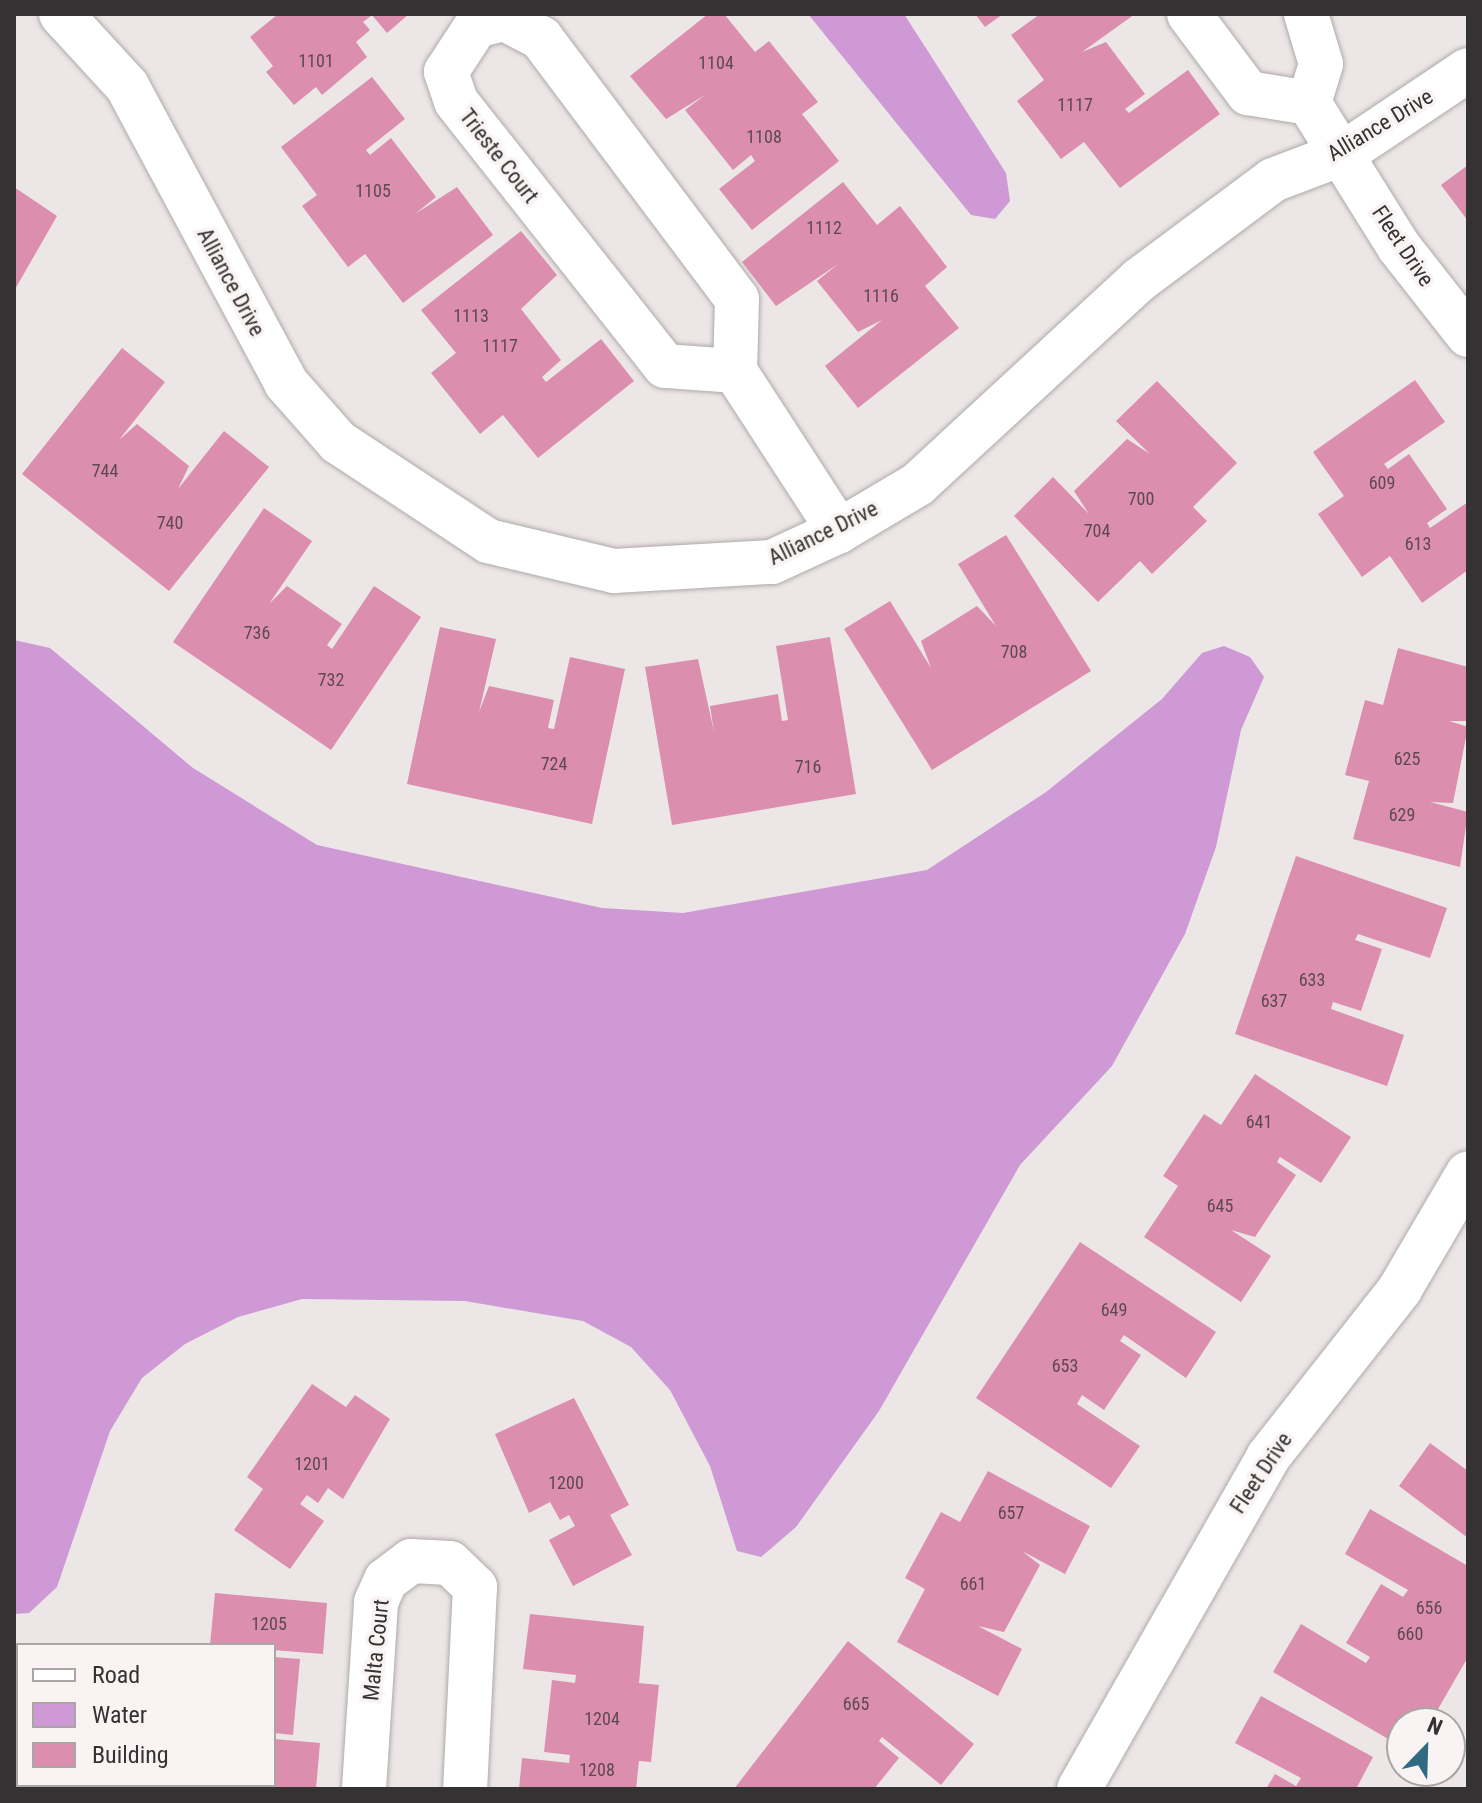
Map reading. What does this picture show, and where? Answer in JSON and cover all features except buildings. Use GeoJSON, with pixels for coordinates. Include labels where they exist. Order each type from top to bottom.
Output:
{"type":"FeatureCollection","features":[{"type":"Feature","properties":{"kind":"street","name":"Alliance Drive"},"geometry":{"type":"LineString","coordinates":[[61,14],[127,86],[286,383],[338,442],[417,501],[488,541],[614,571],[772,562],[839,531],[918,484],[1151,271],[1273,180],[1344,153],[1468,70]]}},
{"type":"Feature","properties":{"kind":"street"},"geometry":{"type":"LineString","coordinates":[[1189,14],[1248,93],[1309,103],[1321,64],[1306,14]]}},
{"type":"Feature","properties":{"kind":"street","name":"Trieste Court"},"geometry":{"type":"LineString","coordinates":[[505,19],[541,38],[737,299],[735,371],[665,366],[456,101],[446,72],[476,26],[505,19]]}},
{"type":"Feature","properties":{"kind":"street","name":"Fleet Drive"},"geometry":{"type":"LineString","coordinates":[[1309,103],[1344,153],[1399,247],[1468,335]]}},
{"type":"Feature","properties":{"kind":"street"},"geometry":{"type":"LineString","coordinates":[[735,371],[839,531]]}},
{"type":"Feature","properties":{"kind":"street","name":"Fleet Drive"},"geometry":{"type":"LineString","coordinates":[[1079,1789],[1268,1457],[1400,1289],[1468,1173]]}},
{"type":"Feature","properties":{"kind":"street","name":"Malta Court"},"geometry":{"type":"LineString","coordinates":[[364,1789],[376,1602],[386,1580],[411,1561],[450,1563],[475,1587],[465,1789]]}},
{"type":"Feature","properties":{"kind":"water"},"geometry":{"type":"Polygon","coordinates":[[[808,14],[904,14],[1006,173],[1010,201],[995,219],[971,215],[808,14]]]}},
{"type":"Feature","properties":{"kind":"water"},"geometry":{"type":"Polygon","coordinates":[[[14,640],[50,648],[193,768],[317,845],[602,908],[683,913],[927,870],[1046,792],[1162,699],[1202,653],[1224,646],[1250,657],[1264,677],[1241,730],[1216,847],[1185,934],[1112,1066],[1020,1165],[879,1411],[796,1527],[761,1557],[737,1551],[710,1466],[670,1390],[631,1347],[583,1321],[465,1301],[302,1299],[238,1317],[185,1344],[142,1378],[110,1431],[57,1587],[29,1613],[14,1614],[14,640]]]}}]}
